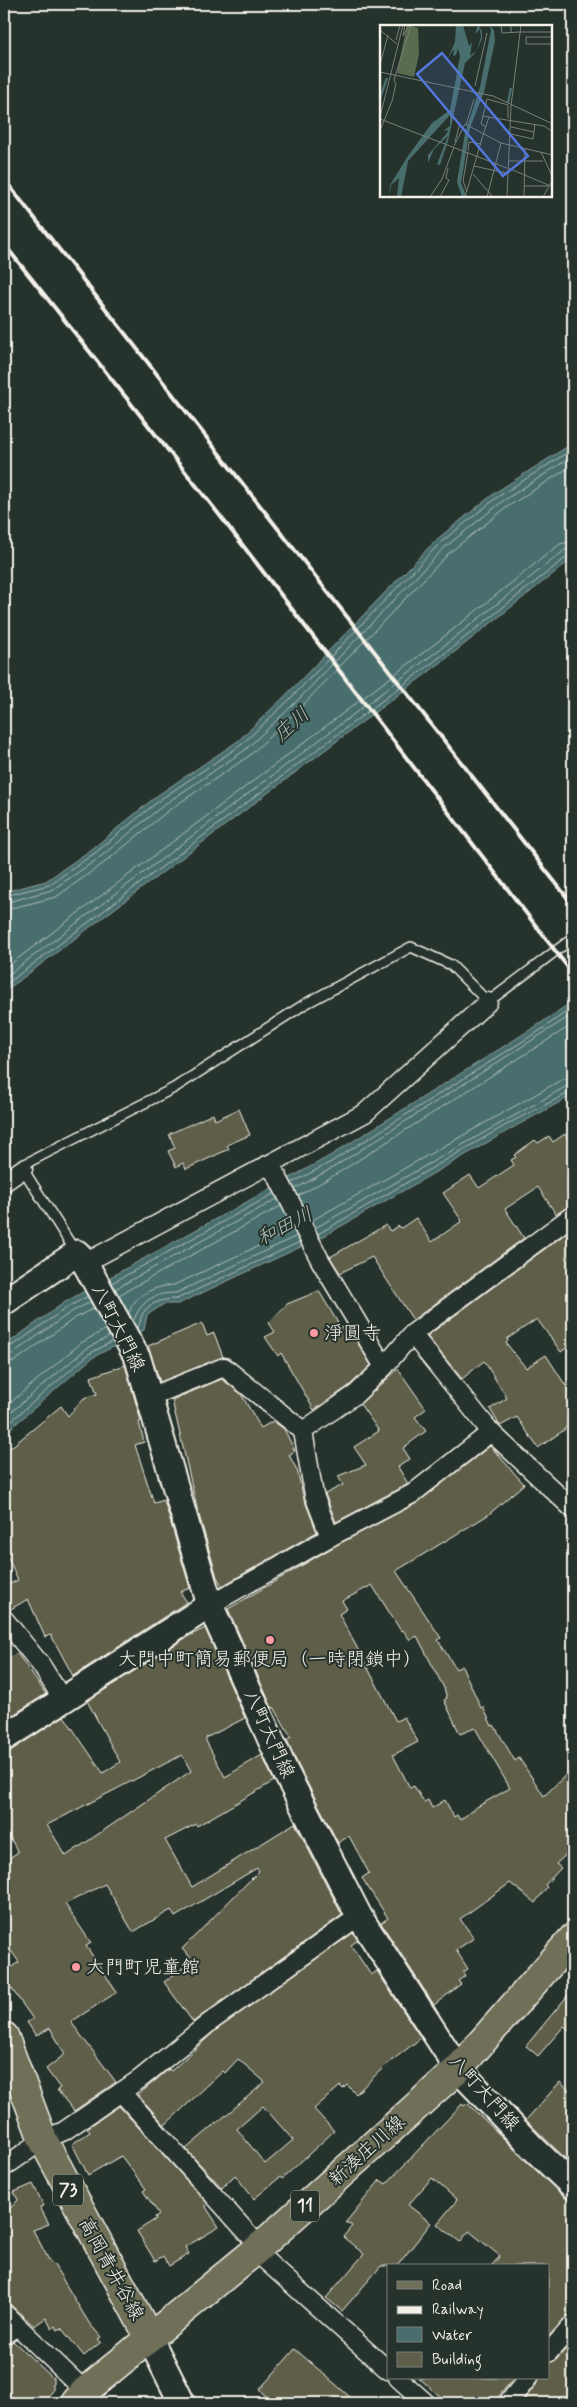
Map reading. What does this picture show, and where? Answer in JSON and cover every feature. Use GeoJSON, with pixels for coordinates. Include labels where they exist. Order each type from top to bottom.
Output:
{"type":"FeatureCollection","features":[{"type":"Feature","properties":{"kind":"main road"},"geometry":{"type":"LineString","coordinates":[[4,1302],[81,1258]]}},
{"type":"Feature","properties":{"kind":"main road","name":"八町大門線"},"geometry":{"type":"LineString","coordinates":[[81,1258],[138,1359],[210,1605],[285,1771],[359,1916],[458,2069],[573,2186]]}},
{"type":"Feature","properties":{"kind":"main road"},"geometry":{"type":"LineString","coordinates":[[4,1738],[210,1605]]}},
{"type":"Feature","properties":{"kind":"main road","name":"新湊庄川線"},"geometry":{"type":"LineString","coordinates":[[80,2397],[149,2337],[258,2249],[458,2069],[573,1938]]}},
{"type":"Feature","properties":{"kind":"main road","name":"高岡青井谷線"},"geometry":{"type":"LineString","coordinates":[[4,2036],[43,2140],[149,2337]]}},
{"type":"Feature","properties":{"kind":"main road"},"geometry":{"type":"LineString","coordinates":[[149,2337],[182,2403]]}},
{"type":"Feature","properties":{"kind":"street"},"geometry":{"type":"LineString","coordinates":[[81,1258],[271,1170],[365,1113],[488,1002]]}},
{"type":"Feature","properties":{"kind":"street"},"geometry":{"type":"LineString","coordinates":[[4,1182],[23,1169]]}},
{"type":"Feature","properties":{"kind":"street"},"geometry":{"type":"LineString","coordinates":[[271,1170],[320,1260],[384,1367]]}},
{"type":"Feature","properties":{"kind":"street"},"geometry":{"type":"LineString","coordinates":[[303,1431],[356,1394],[384,1367],[412,1334],[573,1216]]}},
{"type":"Feature","properties":{"kind":"street"},"geometry":{"type":"LineString","coordinates":[[412,1334],[491,1432],[573,1509]]}},
{"type":"Feature","properties":{"kind":"street"},"geometry":{"type":"LineString","coordinates":[[150,1397],[224,1367],[303,1431],[314,1495],[330,1537]]}},
{"type":"Feature","properties":{"kind":"street"},"geometry":{"type":"LineString","coordinates":[[210,1605],[330,1537],[412,1494],[491,1432]]}},
{"type":"Feature","properties":{"kind":"street"},"geometry":{"type":"LineString","coordinates":[[4,1619],[41,1666],[63,1700]]}},
{"type":"Feature","properties":{"kind":"street"},"geometry":{"type":"LineString","coordinates":[[4,2167],[43,2140],[64,2131],[121,2092],[210,2022],[359,1916]]}},
{"type":"Feature","properties":{"kind":"street"},"geometry":{"type":"LineString","coordinates":[[121,2092],[258,2249],[387,2369]]}},
{"type":"Feature","properties":{"kind":"street"},"geometry":{"type":"LineString","coordinates":[[4,2313],[21,2329],[80,2397]]}},
{"type":"Feature","properties":{"kind":"street"},"geometry":{"type":"LineString","coordinates":[[550,2352],[573,2324]]}},
{"type":"Feature","properties":{"kind":"street"},"geometry":{"type":"LineString","coordinates":[[400,2380],[426,2403]]}},
{"type":"Feature","properties":{"kind":"street"},"geometry":{"type":"LineString","coordinates":[[508,2403],[526,2380]]}},
{"type":"Feature","properties":{"kind":"lane"},"geometry":{"type":"LineString","coordinates":[[81,1258],[21,1166],[174,1088],[305,1004],[411,947],[451,965],[488,1002],[573,938]]}},
{"type":"Feature","properties":{"kind":"lane"},"geometry":{"type":"LineString","coordinates":[[4,2340],[21,2329]]}},
{"type":"Feature","properties":{"kind":"water","name":"庄川"},"geometry":{"type":"Polygon","coordinates":[[[573,443],[573,558],[447,658],[4,992],[4,892],[46,881],[92,849],[158,795],[238,741],[285,696],[436,540],[496,492],[573,443]]]}},
{"type":"Feature","properties":{"kind":"water","name":"和田川"},"geometry":{"type":"Polygon","coordinates":[[[573,1001],[573,1095],[324,1236],[178,1304],[164,1304],[147,1315],[144,1330],[92,1358],[4,1434],[4,1346],[65,1302],[328,1157],[573,1001]]]}},
{"type":"Feature","properties":{"kind":"building"},"geometry":{"type":"Polygon","coordinates":[[[239,1109],[250,1135],[227,1145],[229,1149],[186,1169],[183,1163],[176,1167],[168,1151],[175,1148],[169,1134],[213,1114],[215,1120],[239,1109]]]}},
{"type":"Feature","properties":{"kind":"building"},"geometry":{"type":"Polygon","coordinates":[[[565,1134],[573,1147],[573,1205],[556,1214],[538,1187],[505,1209],[524,1238],[413,1320],[372,1257],[340,1273],[330,1257],[386,1225],[390,1231],[399,1226],[401,1228],[416,1218],[432,1242],[462,1221],[443,1193],[470,1175],[479,1188],[514,1165],[511,1160],[516,1157],[514,1155],[535,1140],[538,1143],[549,1136],[553,1142],[565,1134]]]}},
{"type":"Feature","properties":{"kind":"building"},"geometry":{"type":"Polygon","coordinates":[[[565,1234],[573,1245],[573,1343],[561,1352],[537,1319],[507,1339],[506,1343],[526,1368],[546,1355],[573,1397],[573,1417],[564,1430],[538,1448],[517,1417],[500,1426],[490,1409],[507,1398],[484,1361],[462,1379],[427,1336],[565,1234]]]}},
{"type":"Feature","properties":{"kind":"building"},"geometry":{"type":"Polygon","coordinates":[[[319,1291],[341,1328],[347,1325],[371,1365],[349,1386],[314,1410],[281,1353],[278,1356],[265,1337],[275,1332],[269,1323],[287,1304],[319,1291]]]}},
{"type":"Feature","properties":{"kind":"building"},"geometry":{"type":"Polygon","coordinates":[[[202,1323],[207,1336],[214,1333],[223,1357],[160,1382],[148,1346],[202,1323]]]}},
{"type":"Feature","properties":{"kind":"building"},"geometry":{"type":"Polygon","coordinates":[[[125,1365],[141,1421],[139,1422],[144,1442],[135,1445],[154,1503],[164,1500],[190,1588],[180,1592],[187,1602],[73,1676],[51,1635],[45,1637],[28,1599],[9,1610],[4,1609],[4,1587],[18,1580],[4,1549],[4,1453],[61,1406],[68,1416],[84,1398],[97,1394],[91,1377],[125,1365]]]}},
{"type":"Feature","properties":{"kind":"building"},"geometry":{"type":"Polygon","coordinates":[[[398,1369],[426,1409],[415,1417],[426,1431],[403,1448],[410,1459],[398,1467],[408,1484],[336,1522],[325,1494],[343,1485],[338,1476],[366,1465],[354,1447],[379,1431],[360,1404],[398,1369]]]}},
{"type":"Feature","properties":{"kind":"building"},"geometry":{"type":"Polygon","coordinates":[[[222,1379],[241,1394],[261,1428],[273,1421],[284,1429],[295,1451],[289,1455],[297,1470],[304,1499],[317,1532],[222,1586],[217,1577],[197,1508],[172,1400],[222,1379]]]}},
{"type":"Feature","properties":{"kind":"building"},"geometry":{"type":"Polygon","coordinates":[[[490,1446],[524,1484],[488,1515],[396,1571],[441,1638],[438,1640],[456,1669],[462,1666],[481,1708],[483,1707],[492,1726],[494,1725],[515,1761],[519,1758],[544,1796],[573,1768],[573,1848],[556,1864],[561,1868],[545,1885],[547,1887],[535,1903],[510,1883],[460,1919],[474,1938],[456,1950],[468,1969],[463,1972],[465,1976],[458,1981],[461,1984],[434,2005],[381,1923],[388,1918],[362,1878],[369,1873],[349,1836],[338,1843],[298,1765],[287,1740],[291,1737],[274,1707],[272,1708],[228,1609],[335,1546],[417,1503],[490,1446]],[[372,1585],[342,1601],[347,1609],[339,1614],[396,1721],[404,1717],[418,1742],[393,1755],[410,1788],[414,1786],[424,1802],[428,1800],[432,1808],[445,1800],[454,1817],[457,1815],[460,1820],[475,1808],[510,1788],[475,1728],[460,1734],[444,1700],[447,1698],[444,1688],[417,1636],[410,1640],[403,1630],[401,1631],[372,1585]]]}},
{"type":"Feature","properties":{"kind":"building"},"geometry":{"type":"Polygon","coordinates":[[[205,1628],[245,1718],[206,1738],[225,1777],[262,1755],[274,1781],[197,1826],[196,1824],[165,1840],[192,1887],[295,1823],[342,1915],[193,2022],[164,1982],[193,1960],[182,1949],[259,1871],[257,1868],[175,1917],[171,1910],[133,1932],[105,1884],[65,1904],[91,1943],[86,1946],[117,1992],[71,2022],[116,2082],[74,2111],[57,2090],[60,2088],[46,2069],[65,2054],[50,2028],[36,2036],[27,2022],[33,2019],[4,1978],[4,1972],[19,1962],[4,1941],[4,1867],[10,1863],[8,1859],[18,1852],[4,1827],[4,1755],[64,1716],[103,1773],[120,1762],[87,1701],[187,1637],[205,1628]],[[182,1755],[47,1825],[66,1856],[191,1771],[182,1755]]]}},
{"type":"Feature","properties":{"kind":"building"},"geometry":{"type":"Polygon","coordinates":[[[17,1653],[46,1694],[13,1715],[4,1702],[4,1662],[17,1653]]]}},
{"type":"Feature","properties":{"kind":"building"},"geometry":{"type":"Polygon","coordinates":[[[353,1933],[358,1940],[351,1945],[371,1975],[377,1971],[421,2038],[385,2066],[356,2094],[347,2085],[343,2089],[340,2086],[314,2109],[334,2131],[282,2179],[280,2177],[254,2199],[235,2175],[222,2188],[186,2149],[265,2082],[238,2059],[225,2073],[223,2071],[165,2125],[138,2095],[169,2069],[171,2071],[216,2030],[353,1933]],[[263,2106],[237,2129],[265,2164],[293,2140],[263,2106]]]}},
{"type":"Feature","properties":{"kind":"building"},"geometry":{"type":"Polygon","coordinates":[[[573,1989],[573,2034],[564,2026],[538,2056],[526,2046],[573,1989]]]}},
{"type":"Feature","properties":{"kind":"building"},"geometry":{"type":"Polygon","coordinates":[[[560,2082],[573,2094],[573,2166],[526,2120],[560,2082]]]}},
{"type":"Feature","properties":{"kind":"building"},"geometry":{"type":"Polygon","coordinates":[[[467,2103],[563,2196],[573,2200],[573,2315],[565,2318],[550,2335],[550,2264],[493,2264],[500,2256],[469,2231],[460,2242],[437,2224],[457,2200],[432,2178],[408,2205],[431,2223],[399,2264],[381,2266],[342,2311],[326,2298],[364,2254],[343,2237],[352,2226],[346,2222],[380,2180],[386,2184],[462,2104],[464,2106],[467,2103]]]}},
{"type":"Feature","properties":{"kind":"building"},"geometry":{"type":"Polygon","coordinates":[[[119,2106],[207,2203],[206,2207],[219,2227],[185,2247],[189,2254],[169,2266],[163,2256],[155,2261],[137,2231],[156,2219],[155,2217],[159,2214],[143,2191],[146,2189],[121,2156],[88,2175],[72,2144],[90,2132],[87,2128],[119,2106]]]}},
{"type":"Feature","properties":{"kind":"building"},"geometry":{"type":"Polygon","coordinates":[[[33,2184],[44,2206],[40,2207],[49,2224],[33,2230],[49,2260],[54,2265],[89,2323],[101,2337],[98,2339],[101,2342],[84,2356],[61,2328],[58,2330],[55,2326],[52,2329],[46,2318],[34,2326],[4,2299],[4,2215],[18,2200],[14,2192],[33,2184]]]}},
{"type":"Feature","properties":{"kind":"building"},"geometry":{"type":"Polygon","coordinates":[[[13,2341],[53,2378],[53,2391],[42,2403],[4,2403],[4,2350],[13,2341]]]}},
{"type":"Feature","properties":{"kind":"building"},"geometry":{"type":"Polygon","coordinates":[[[573,2341],[573,2403],[526,2403],[523,2401],[536,2385],[537,2380],[550,2380],[550,2362],[556,2360],[573,2341]]]}},
{"type":"Feature","properties":{"kind":"building"},"geometry":{"type":"Polygon","coordinates":[[[295,2349],[357,2403],[274,2403],[259,2390],[295,2349]]]}},
{"type":"Feature","properties":{"kind":"building"},"geometry":{"type":"Polygon","coordinates":[[[421,2380],[512,2380],[493,2403],[448,2403],[421,2380]]]}},
{"type":"Feature","properties":{"kind":"railway"},"geometry":{"type":"LineString","coordinates":[[4,179],[573,905]]}},
{"type":"Feature","properties":{"kind":"railway"},"geometry":{"type":"LineString","coordinates":[[4,244],[214,508],[573,974]]}},
{"type":"Feature","properties":{"kind":"place","name":"淨圓寺"},"geometry":{"type":"Point","coordinates":[314,1333]}},
{"type":"Feature","properties":{"kind":"place","name":"大門中町簡易郵便局（一時閉鎖中）"},"geometry":{"type":"Point","coordinates":[270,1640]}},
{"type":"Feature","properties":{"kind":"place","name":"大門町児童館"},"geometry":{"type":"Point","coordinates":[76,1967]}}]}
